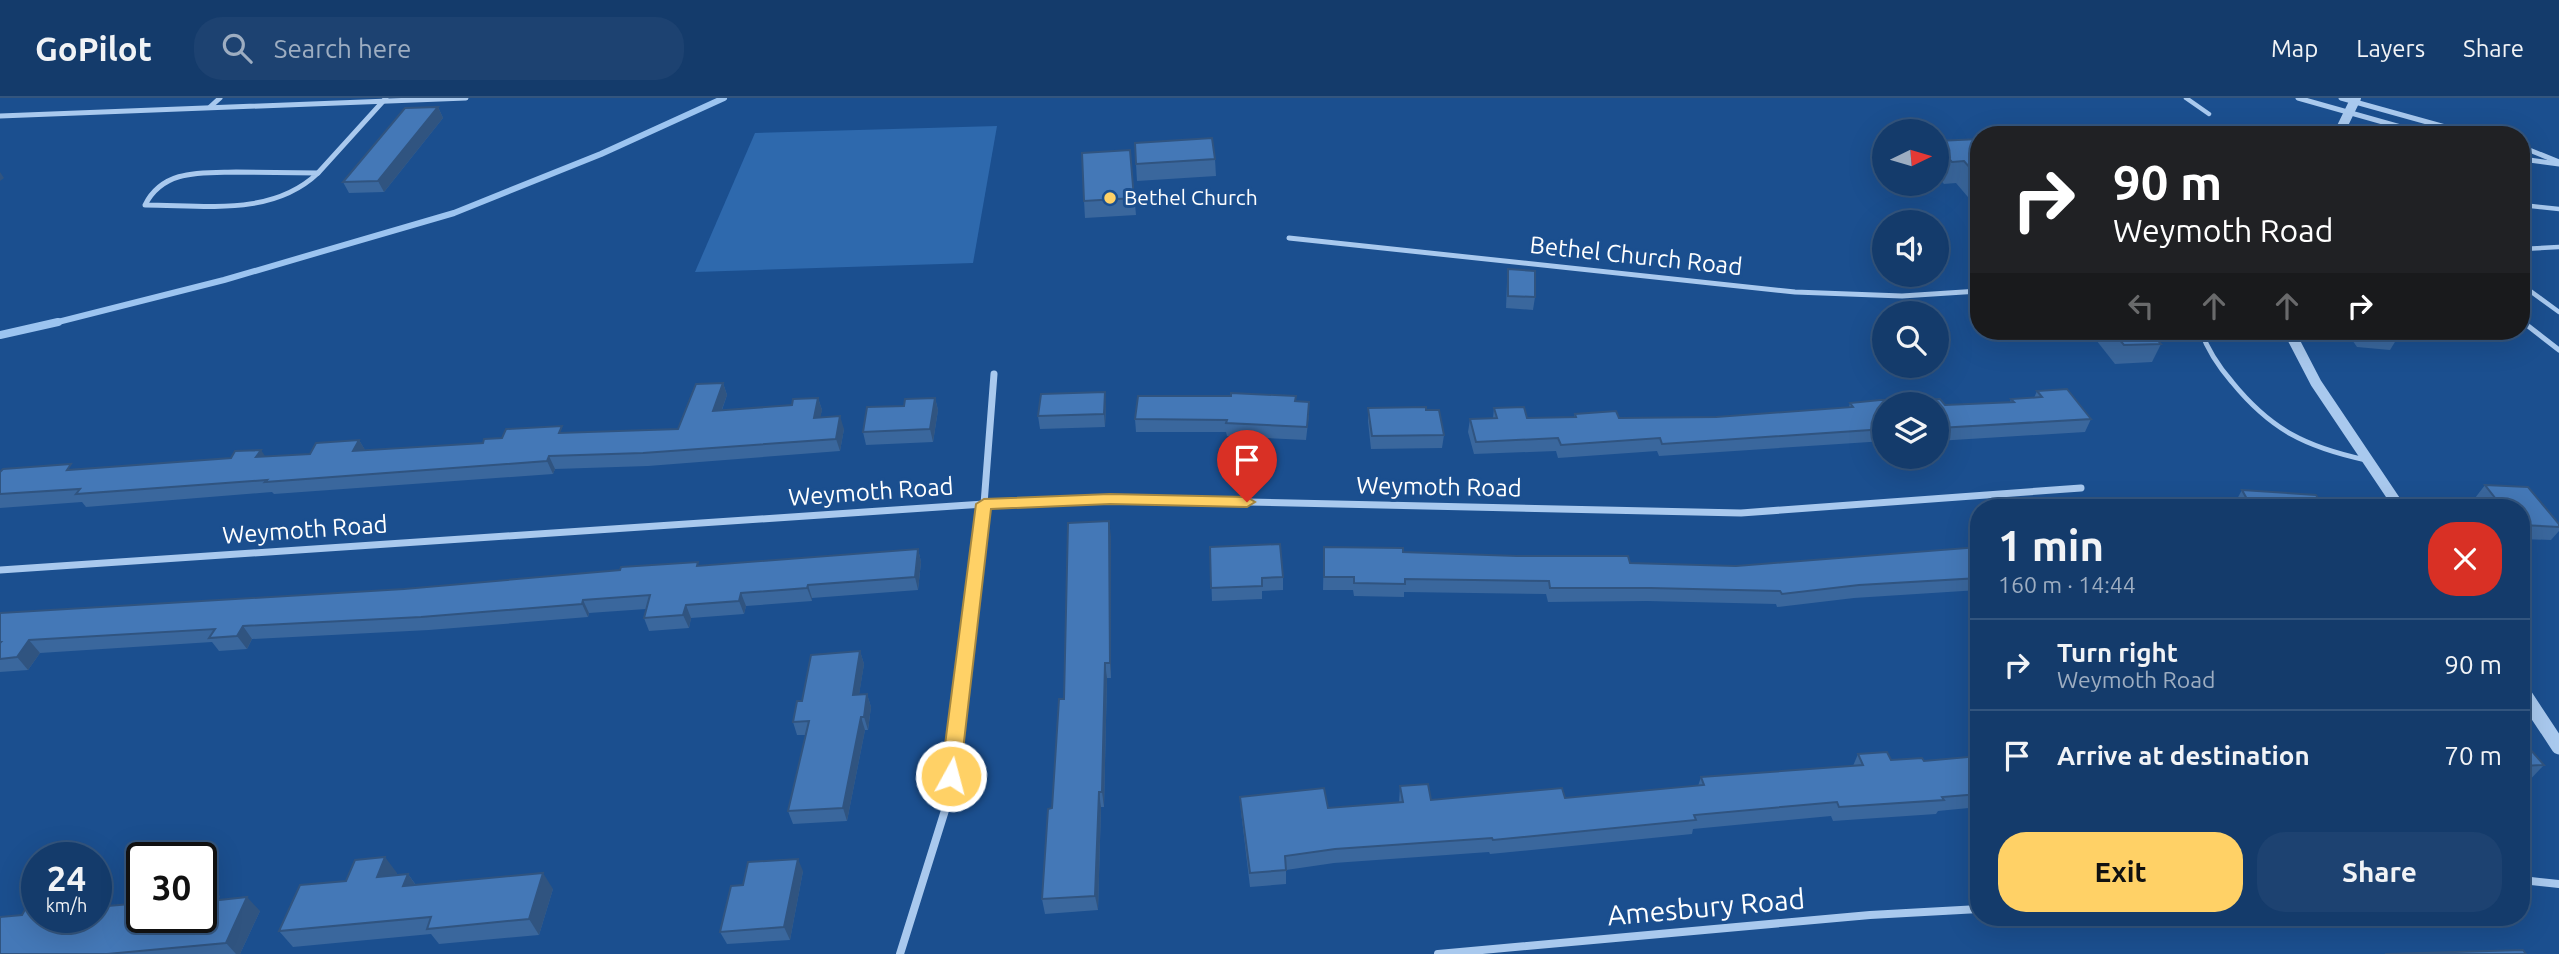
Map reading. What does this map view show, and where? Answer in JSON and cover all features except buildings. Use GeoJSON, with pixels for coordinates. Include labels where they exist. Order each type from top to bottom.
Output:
{"type":"FeatureCollection","features":[{"type":"Feature","properties":{"kind":"street"},"geometry":{"type":"LineString","coordinates":[[209,107],[220,98]]}},
{"type":"Feature","properties":{"kind":"street"},"geometry":{"type":"LineString","coordinates":[[0,116],[466,98]]}},
{"type":"Feature","properties":{"kind":"street"},"geometry":{"type":"LineString","coordinates":[[2298,98],[2398,126]]}},
{"type":"Feature","properties":{"kind":"street"},"geometry":{"type":"LineString","coordinates":[[2342,98],[2443,126]]}},
{"type":"Feature","properties":{"kind":"street"},"geometry":{"type":"LineString","coordinates":[[318,173],[187,174],[161,182],[150,194],[145,205],[249,205],[297,191],[318,173],[384,100]]}},
{"type":"Feature","properties":{"kind":"street"},"geometry":{"type":"LineString","coordinates":[[2343,126],[2355,100]]}},
{"type":"Feature","properties":{"kind":"street"},"geometry":{"type":"LineString","coordinates":[[2530,150],[2559,163]]}},
{"type":"Feature","properties":{"kind":"street"},"geometry":{"type":"LineString","coordinates":[[2530,160],[2559,163]]}},
{"type":"Feature","properties":{"kind":"street","name":"Bethel Church Road"},"geometry":{"type":"LineString","coordinates":[[1289,238],[1795,292],[1902,296],[1970,292]]}},
{"type":"Feature","properties":{"kind":"street"},"geometry":{"type":"LineString","coordinates":[[2294,340],[2316,383],[2394,499]]}},
{"type":"Feature","properties":{"kind":"street"},"geometry":{"type":"LineString","coordinates":[[900,954],[947,804],[984,504],[994,373]]}},
{"type":"Feature","properties":{"kind":"street","name":"Weymoth Road"},"geometry":{"type":"LineString","coordinates":[[0,570],[984,504],[1110,499],[1741,513],[2081,488]]}},
{"type":"Feature","properties":{"kind":"street"},"geometry":{"type":"LineString","coordinates":[[2530,703],[2559,747]]}},
{"type":"Feature","properties":{"kind":"street"},"geometry":{"type":"LineString","coordinates":[[2530,881],[2559,884]]}},
{"type":"Feature","properties":{"kind":"street","name":"Amesbury Road"},"geometry":{"type":"LineString","coordinates":[[1438,954],[1870,915],[1970,909]]}},
{"type":"Feature","properties":{"kind":"lane"},"geometry":{"type":"LineString","coordinates":[[2186,98],[2209,114]]}},
{"type":"Feature","properties":{"kind":"lane"},"geometry":{"type":"LineString","coordinates":[[2530,206],[2559,209]]}},
{"type":"Feature","properties":{"kind":"lane"},"geometry":{"type":"LineString","coordinates":[[2530,249],[2559,247]]}},
{"type":"Feature","properties":{"kind":"lane"},"geometry":{"type":"LineString","coordinates":[[2530,291],[2559,312]]}},
{"type":"Feature","properties":{"kind":"lane"},"geometry":{"type":"LineString","coordinates":[[2530,327],[2559,350]]}},
{"type":"Feature","properties":{"kind":"lane"},"geometry":{"type":"LineString","coordinates":[[2206,340],[2220,368],[2250,406],[2267,422],[2291,437],[2323,451],[2368,460]]}},
{"type":"Feature","properties":{"kind":"shaded area"},"geometry":{"type":"Polygon","coordinates":[[[997,126],[973,263],[695,272],[755,133],[997,126]]]}},
{"type":"Feature","properties":{"kind":"waterway"},"geometry":{"type":"LineString","coordinates":[[57,322],[224,280],[454,213],[601,154],[724,98]]}},
{"type":"Feature","properties":{"kind":"waterway"},"geometry":{"type":"LineString","coordinates":[[0,335],[57,322]]}},
{"type":"Feature","properties":{"kind":"waterway"},"geometry":{"type":"LineString","coordinates":[[50,324],[57,322]]}},
{"type":"Feature","properties":{"kind":"place","name":"Bethel Church"},"geometry":{"type":"Point","coordinates":[1110,198]}},
{"type":"Feature","properties":{"kind":"route"},"geometry":{"type":"LineString","coordinates":[[951,776],[984,504],[1110,499],[1247,502]]}}]}
